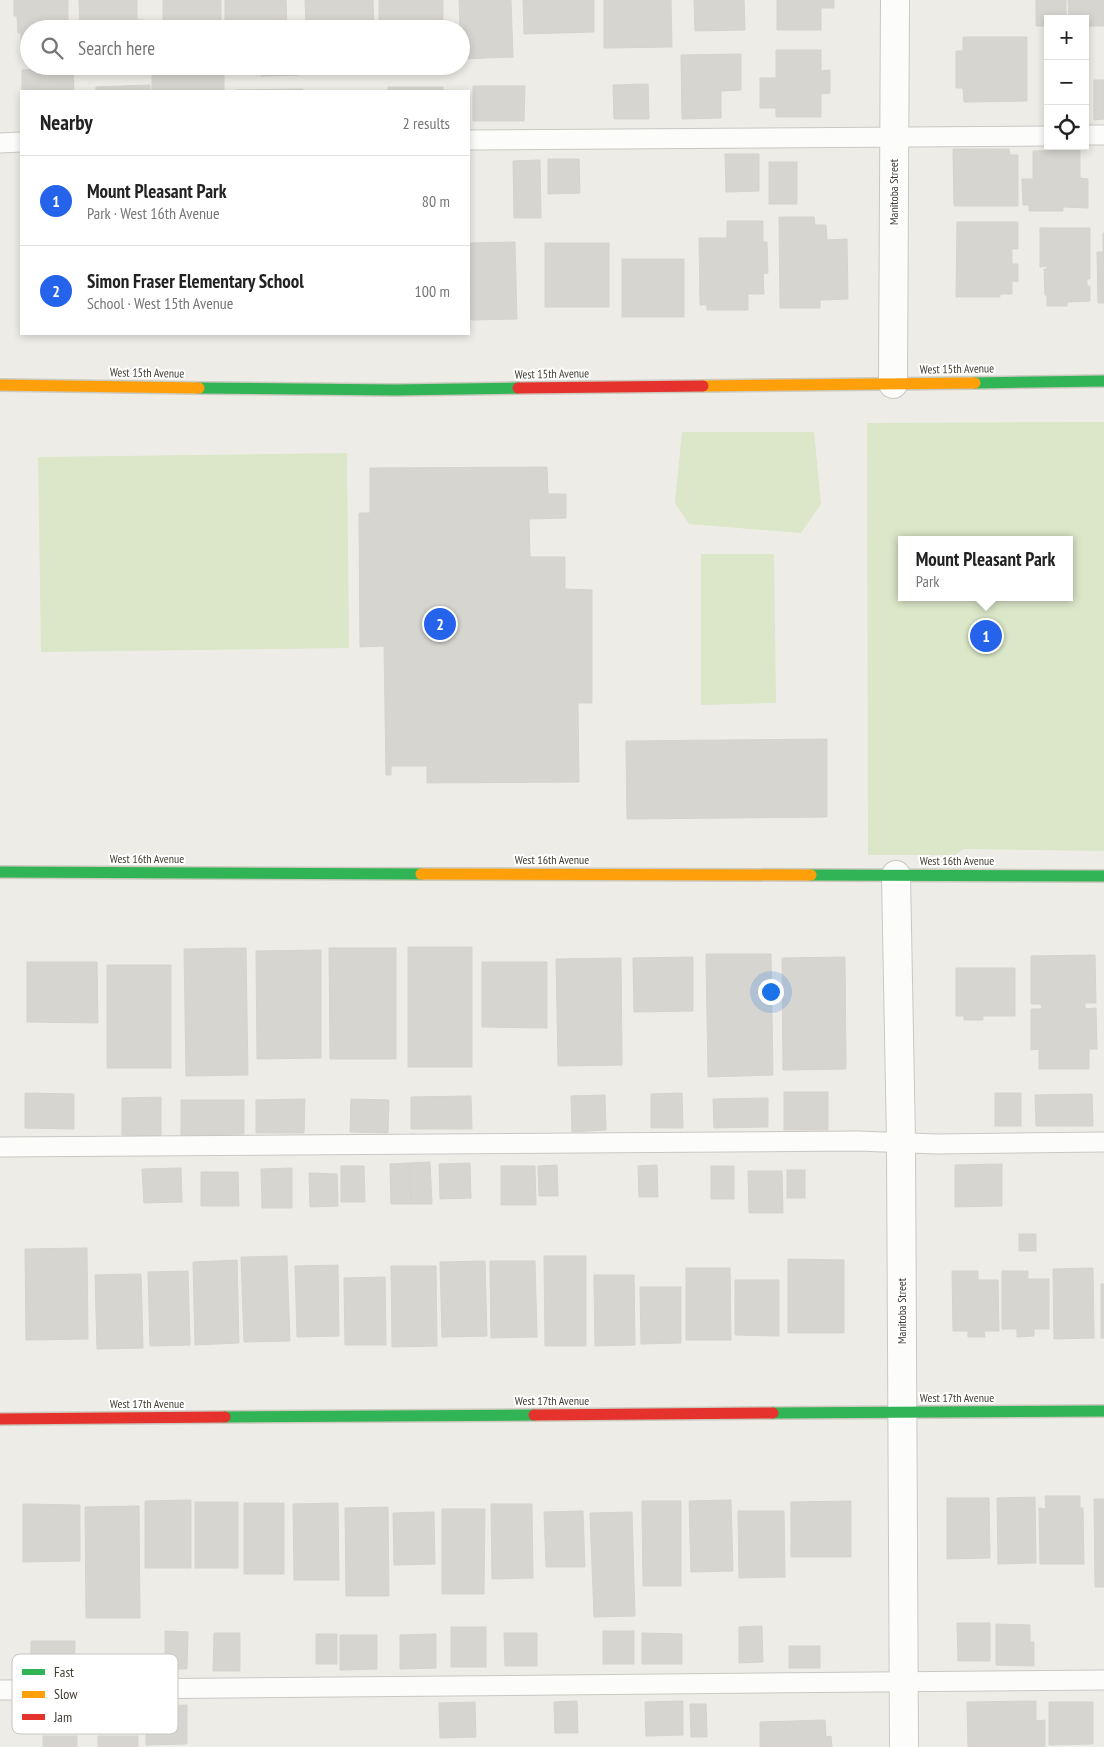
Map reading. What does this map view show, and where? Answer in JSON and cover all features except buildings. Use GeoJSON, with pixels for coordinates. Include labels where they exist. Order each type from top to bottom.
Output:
{"type":"FeatureCollection","features":[{"type":"Feature","properties":{"kind":"street","name":"Manitoba Street"},"geometry":{"type":"LineString","coordinates":[[893,384],[894,0]]}},
{"type":"Feature","properties":{"kind":"street","name":"West 15th Avenue"},"geometry":{"type":"LineString","coordinates":[[0,385],[405,390],[1104,381]]}},
{"type":"Feature","properties":{"kind":"street","name":"West 16th Avenue"},"geometry":{"type":"LineString","coordinates":[[2,869],[1104,876]]}},
{"type":"Feature","properties":{"kind":"street","name":"Manitoba Street"},"geometry":{"type":"LineString","coordinates":[[896,875],[901,1142],[904,1747]]}},
{"type":"Feature","properties":{"kind":"street","name":"West 17th Avenue"},"geometry":{"type":"LineString","coordinates":[[0,1419],[1104,1411]]}},
{"type":"Feature","properties":{"kind":"lane"},"geometry":{"type":"LineString","coordinates":[[1089,135],[1104,135]]}},
{"type":"Feature","properties":{"kind":"lane"},"geometry":{"type":"LineString","coordinates":[[470,140],[1044,136]]}},
{"type":"Feature","properties":{"kind":"lane"},"geometry":{"type":"LineString","coordinates":[[0,142],[20,142]]}},
{"type":"Feature","properties":{"kind":"lane"},"geometry":{"type":"LineString","coordinates":[[0,1147],[848,1141],[936,1144],[1104,1142]]}},
{"type":"Feature","properties":{"kind":"lane"},"geometry":{"type":"LineString","coordinates":[[178,1688],[1104,1680]]}},
{"type":"Feature","properties":{"kind":"green space"},"geometry":{"type":"Polygon","coordinates":[[[1104,422],[1104,851],[964,849],[955,855],[868,855],[867,423],[1104,422]]]}},
{"type":"Feature","properties":{"kind":"green space"},"geometry":{"type":"Polygon","coordinates":[[[682,432],[814,432],[821,504],[801,533],[689,524],[675,503],[682,432]]]}},
{"type":"Feature","properties":{"kind":"green space"},"geometry":{"type":"Polygon","coordinates":[[[347,453],[349,648],[41,652],[38,457],[347,453]]]}},
{"type":"Feature","properties":{"kind":"green space"},"geometry":{"type":"Polygon","coordinates":[[[701,554],[774,554],[776,703],[701,705],[701,554]]]}},
{"type":"Feature","properties":{"kind":"traffic: fast"},"geometry":{"type":"LineString","coordinates":[[975,383],[1104,381]]}},
{"type":"Feature","properties":{"kind":"traffic: fast"},"geometry":{"type":"LineString","coordinates":[[199,388],[395,390],[518,388]]}},
{"type":"Feature","properties":{"kind":"traffic: fast"},"geometry":{"type":"LineString","coordinates":[[0,872],[421,874]]}},
{"type":"Feature","properties":{"kind":"traffic: fast"},"geometry":{"type":"LineString","coordinates":[[811,875],[1104,876]]}},
{"type":"Feature","properties":{"kind":"traffic: fast"},"geometry":{"type":"LineString","coordinates":[[773,1413],[1104,1411]]}},
{"type":"Feature","properties":{"kind":"traffic: fast"},"geometry":{"type":"LineString","coordinates":[[225,1417],[534,1415]]}},
{"type":"Feature","properties":{"kind":"traffic: slow"},"geometry":{"type":"LineString","coordinates":[[703,386],[975,383]]}},
{"type":"Feature","properties":{"kind":"traffic: slow"},"geometry":{"type":"LineString","coordinates":[[0,385],[199,388]]}},
{"type":"Feature","properties":{"kind":"traffic: slow"},"geometry":{"type":"LineString","coordinates":[[421,874],[811,875]]}},
{"type":"Feature","properties":{"kind":"traffic: jam"},"geometry":{"type":"LineString","coordinates":[[518,388],[703,386]]}},
{"type":"Feature","properties":{"kind":"traffic: jam"},"geometry":{"type":"LineString","coordinates":[[534,1415],[773,1413]]}},
{"type":"Feature","properties":{"kind":"traffic: jam"},"geometry":{"type":"LineString","coordinates":[[0,1419],[225,1417]]}},
{"type":"Feature","properties":{"kind":"place","name":"Simon Fraser Elementary School"},"geometry":{"type":"Point","coordinates":[440,624]}},
{"type":"Feature","properties":{"kind":"place","name":"Mount Pleasant Park"},"geometry":{"type":"Point","coordinates":[986,636]}}]}
